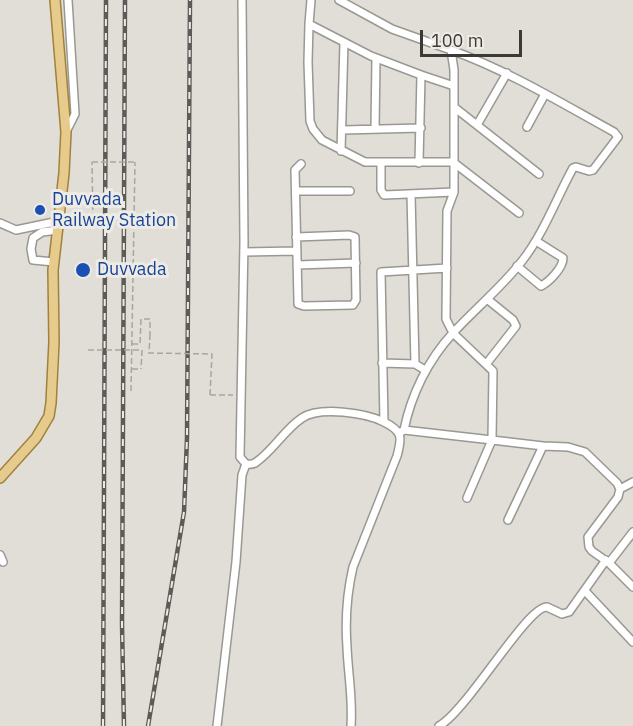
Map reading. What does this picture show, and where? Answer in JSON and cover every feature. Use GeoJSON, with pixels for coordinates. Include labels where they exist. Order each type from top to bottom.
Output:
{"type":"FeatureCollection","features":[{"type":"Feature","properties":{"kind":"main road"},"geometry":{"type":"LineString","coordinates":[[0,478],[36,438],[49,416],[51,403],[54,262],[66,132],[56,0]]}},
{"type":"Feature","properties":{"kind":"street"},"geometry":{"type":"LineString","coordinates":[[66,132],[75,114],[68,0]]}},
{"type":"Feature","properties":{"kind":"street"},"geometry":{"type":"LineString","coordinates":[[242,0],[244,252],[239,452],[246,464]]}},
{"type":"Feature","properties":{"kind":"street"},"geometry":{"type":"LineString","coordinates":[[311,0],[308,62],[310,121],[322,140],[365,162],[453,162],[519,213]]}},
{"type":"Feature","properties":{"kind":"street"},"geometry":{"type":"LineString","coordinates":[[339,0],[392,29],[507,73],[614,132],[618,137],[593,170],[573,168],[536,241],[517,266],[453,333],[425,370],[402,431],[397,456],[353,567],[346,631],[352,707],[351,726]]}},
{"type":"Feature","properties":{"kind":"street"},"geometry":{"type":"LineString","coordinates":[[309,24],[376,58],[454,86]]}},
{"type":"Feature","properties":{"kind":"street"},"geometry":{"type":"LineString","coordinates":[[341,151],[344,42]]}},
{"type":"Feature","properties":{"kind":"street"},"geometry":{"type":"LineString","coordinates":[[451,50],[454,86],[454,192],[447,211],[446,319],[453,333],[487,363],[494,375],[492,440],[467,498]]}},
{"type":"Feature","properties":{"kind":"street"},"geometry":{"type":"LineString","coordinates":[[375,129],[376,58]]}},
{"type":"Feature","properties":{"kind":"street"},"geometry":{"type":"LineString","coordinates":[[477,125],[507,73]]}},
{"type":"Feature","properties":{"kind":"street"},"geometry":{"type":"LineString","coordinates":[[420,163],[421,75]]}},
{"type":"Feature","properties":{"kind":"street"},"geometry":{"type":"LineString","coordinates":[[527,127],[545,94]]}},
{"type":"Feature","properties":{"kind":"street"},"geometry":{"type":"LineString","coordinates":[[454,107],[539,174]]}},
{"type":"Feature","properties":{"kind":"street"},"geometry":{"type":"LineString","coordinates":[[343,130],[421,128]]}},
{"type":"Feature","properties":{"kind":"street"},"geometry":{"type":"LineString","coordinates":[[381,162],[382,193],[388,195],[454,192]]}},
{"type":"Feature","properties":{"kind":"street"},"geometry":{"type":"LineString","coordinates":[[296,237],[352,236],[356,240],[356,300],[353,305],[304,306],[298,304],[296,237],[296,191],[295,171],[301,164]]}},
{"type":"Feature","properties":{"kind":"street"},"geometry":{"type":"LineString","coordinates":[[296,191],[350,191]]}},
{"type":"Feature","properties":{"kind":"street"},"geometry":{"type":"LineString","coordinates":[[411,194],[415,364]]}},
{"type":"Feature","properties":{"kind":"street"},"geometry":{"type":"LineString","coordinates":[[0,223],[16,230],[58,226]]}},
{"type":"Feature","properties":{"kind":"street"},"geometry":{"type":"LineString","coordinates":[[54,262],[33,260],[31,249],[33,238],[58,226]]}},
{"type":"Feature","properties":{"kind":"street"},"geometry":{"type":"LineString","coordinates":[[517,266],[541,286],[562,264],[563,258],[536,241]]}},
{"type":"Feature","properties":{"kind":"street"},"geometry":{"type":"LineString","coordinates":[[244,252],[297,251]]}},
{"type":"Feature","properties":{"kind":"street"},"geometry":{"type":"LineString","coordinates":[[297,265],[356,263]]}},
{"type":"Feature","properties":{"kind":"street"},"geometry":{"type":"LineString","coordinates":[[384,422],[381,272],[447,268]]}},
{"type":"Feature","properties":{"kind":"street"},"geometry":{"type":"LineString","coordinates":[[487,299],[513,320],[516,326],[487,363]]}},
{"type":"Feature","properties":{"kind":"street"},"geometry":{"type":"LineString","coordinates":[[382,363],[415,364],[425,370]]}},
{"type":"Feature","properties":{"kind":"street"},"geometry":{"type":"LineString","coordinates":[[246,464],[254,463],[303,417],[313,413],[352,414],[384,422],[402,431],[568,447],[585,452],[620,489]]}},
{"type":"Feature","properties":{"kind":"street"},"geometry":{"type":"LineString","coordinates":[[508,520],[543,446]]}},
{"type":"Feature","properties":{"kind":"street"},"geometry":{"type":"LineString","coordinates":[[217,726],[236,562],[242,475],[246,464]]}},
{"type":"Feature","properties":{"kind":"street"},"geometry":{"type":"LineString","coordinates":[[633,482],[620,489],[618,497],[588,537],[589,547],[633,587]]}},
{"type":"Feature","properties":{"kind":"street"},"geometry":{"type":"LineString","coordinates":[[439,726],[476,689],[506,646],[538,610],[547,607],[558,613],[568,612],[633,532]]}},
{"type":"Feature","properties":{"kind":"street"},"geometry":{"type":"LineString","coordinates":[[585,591],[633,642]]}},
{"type":"Feature","properties":{"kind":"path"},"geometry":{"type":"LineString","coordinates":[[58,226],[93,227],[92,162],[135,162],[131,391]]}},
{"type":"Feature","properties":{"kind":"path"},"geometry":{"type":"LineString","coordinates":[[132,344],[140,344],[141,319],[150,319],[149,353],[212,354],[210,395],[242,395]]}},
{"type":"Feature","properties":{"kind":"path"},"geometry":{"type":"LineString","coordinates":[[88,350],[142,350],[141,369],[131,369]]}},
{"type":"Feature","properties":{"kind":"railway"},"geometry":{"type":"LineString","coordinates":[[103,726],[106,0]]}},
{"type":"Feature","properties":{"kind":"railway"},"geometry":{"type":"LineString","coordinates":[[124,726],[122,624],[125,0]]}},
{"type":"Feature","properties":{"kind":"railway"},"geometry":{"type":"LineString","coordinates":[[148,726],[184,512],[187,438],[190,0]]}},
{"type":"Feature","properties":{"kind":"place","name":"Duvvada Railway Station"},"geometry":{"type":"Point","coordinates":[40,210]}},
{"type":"Feature","properties":{"kind":"place","name":"Duvvada"},"geometry":{"type":"Point","coordinates":[83,270]}}]}
